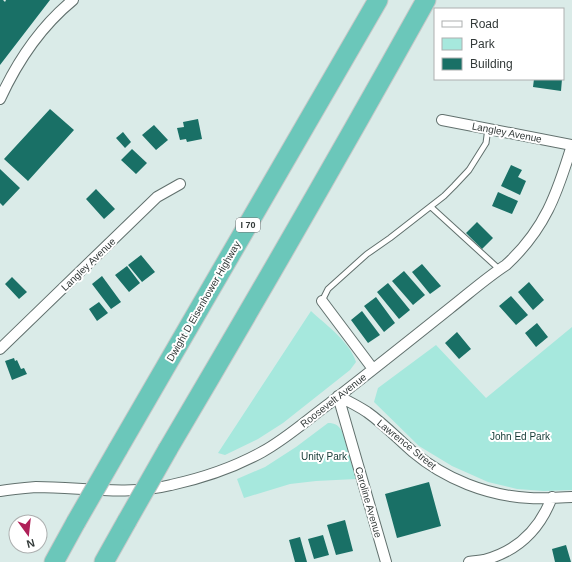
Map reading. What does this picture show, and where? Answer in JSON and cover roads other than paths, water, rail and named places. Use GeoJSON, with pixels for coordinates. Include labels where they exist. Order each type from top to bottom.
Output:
{"type":"FeatureCollection","features":[{"type":"Feature","properties":{"kind":"highway","name":"Dwight D Eisenhower Highway"},"geometry":{"type":"LineString","coordinates":[[54,562],[378,0]]}},
{"type":"Feature","properties":{"kind":"highway"},"geometry":{"type":"LineString","coordinates":[[104,562],[168,449],[302,221],[426,0]]}},
{"type":"Feature","properties":{"kind":"street"},"geometry":{"type":"LineString","coordinates":[[0,100],[10,78],[34,41],[56,16],[73,0]]}},
{"type":"Feature","properties":{"kind":"street","name":"Langley Avenue"},"geometry":{"type":"LineString","coordinates":[[442,120],[572,145]]}},
{"type":"Feature","properties":{"kind":"street","name":"Roosevelt Avenue"},"geometry":{"type":"LineString","coordinates":[[0,491],[37,487],[132,490],[171,486],[234,467],[263,452],[282,440],[514,257],[542,223],[561,182],[572,145]]}},
{"type":"Feature","properties":{"kind":"street","name":"Langley Avenue"},"geometry":{"type":"LineString","coordinates":[[0,349],[157,197],[180,184]]}},
{"type":"Feature","properties":{"kind":"street"},"geometry":{"type":"LineString","coordinates":[[322,301],[373,369]]}},
{"type":"Feature","properties":{"kind":"street","name":"Lawrence Street"},"geometry":{"type":"LineString","coordinates":[[338,396],[353,403],[368,413],[383,424],[413,452],[439,470],[473,487],[504,495],[531,498],[571,499]]}},
{"type":"Feature","properties":{"kind":"street","name":"Caroline Avenue"},"geometry":{"type":"LineString","coordinates":[[338,396],[386,562]]}},
{"type":"Feature","properties":{"kind":"street"},"geometry":{"type":"LineString","coordinates":[[469,562],[498,555],[517,545],[529,534],[546,513],[552,498]]}},
{"type":"Feature","properties":{"kind":"lane"},"geometry":{"type":"LineString","coordinates":[[322,301],[328,289],[362,259],[431,206],[454,186],[469,170],[486,143],[488,128]]}},
{"type":"Feature","properties":{"kind":"lane"},"geometry":{"type":"LineString","coordinates":[[431,206],[499,269]]}},
{"type":"Feature","properties":{"kind":"park label","name":"John Ed Park"},"geometry":{"type":"Point","coordinates":[520,436]}},
{"type":"Feature","properties":{"kind":"park label","name":"Unity Park"},"geometry":{"type":"Point","coordinates":[324,456]}}]}
